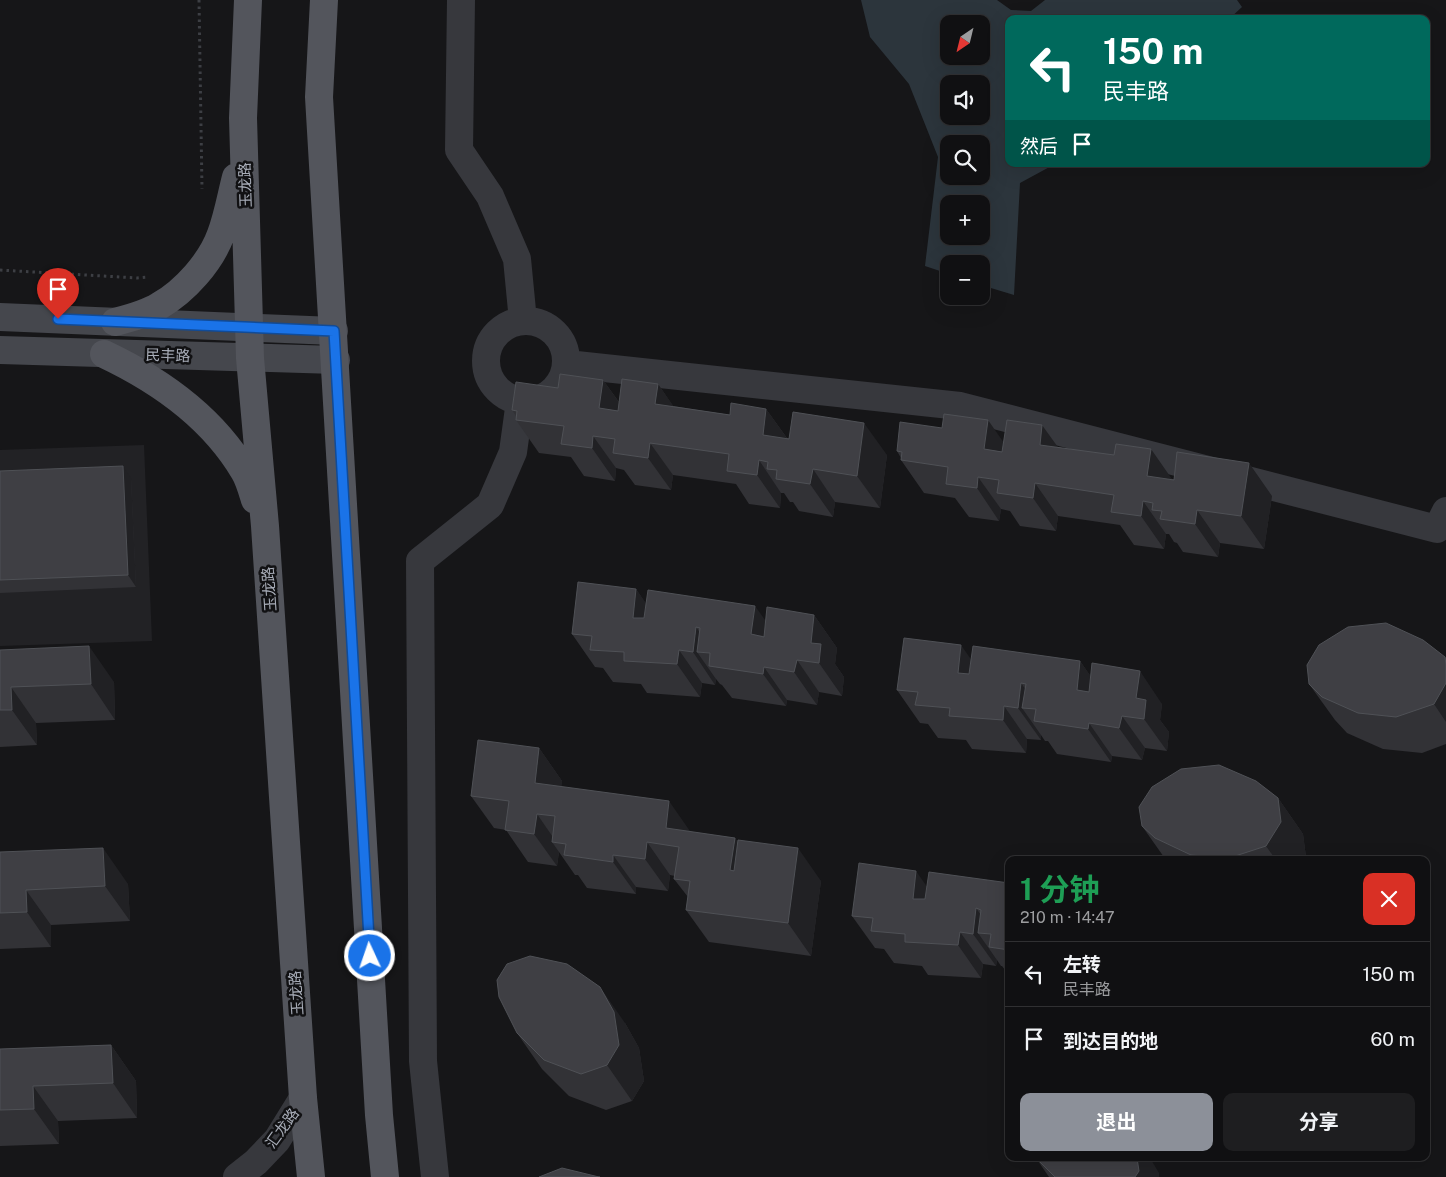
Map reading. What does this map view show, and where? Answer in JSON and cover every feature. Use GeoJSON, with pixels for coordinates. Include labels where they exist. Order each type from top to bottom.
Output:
{"type":"FeatureCollection","features":[{"type":"Feature","properties":{"kind":"main road","name":"玉龙路"},"geometry":{"type":"LineString","coordinates":[[248,0],[243,118],[250,358],[265,526],[303,1098],[311,1177]]}},
{"type":"Feature","properties":{"kind":"main road"},"geometry":{"type":"LineString","coordinates":[[324,0],[320,97],[378,1095],[385,1177]]}},
{"type":"Feature","properties":{"kind":"main road"},"geometry":{"type":"LineString","coordinates":[[115,322],[141,315],[159,307],[198,273],[221,235],[244,147]]}},
{"type":"Feature","properties":{"kind":"main road","name":"民丰路"},"geometry":{"type":"LineString","coordinates":[[0,317],[334,331]]}},
{"type":"Feature","properties":{"kind":"main road","name":"民丰路"},"geometry":{"type":"LineString","coordinates":[[0,350],[336,360]]}},
{"type":"Feature","properties":{"kind":"main road"},"geometry":{"type":"LineString","coordinates":[[104,354],[135,368],[165,388],[195,412],[223,442],[245,472],[265,526]]}},
{"type":"Feature","properties":{"kind":"street"},"geometry":{"type":"LineString","coordinates":[[461,0],[458,150],[490,196],[517,259],[524,321]]}},
{"type":"Feature","properties":{"kind":"street"},"geometry":{"type":"LineString","coordinates":[[524,321],[536,322],[547,327],[558,336],[565,348],[566,364],[565,372],[557,387],[544,397],[536,400],[520,401],[506,396],[492,382],[487,369],[487,353],[490,342],[502,328],[524,321]]}},
{"type":"Feature","properties":{"kind":"street"},"geometry":{"type":"LineString","coordinates":[[566,364],[960,406],[1437,529],[1446,511]]}},
{"type":"Feature","properties":{"kind":"street"},"geometry":{"type":"LineString","coordinates":[[435,1177],[422,1060],[420,561],[490,505],[513,452],[520,401]]}},
{"type":"Feature","properties":{"kind":"street","name":"汇龙路"},"geometry":{"type":"LineString","coordinates":[[237,1177],[256,1162],[277,1140],[303,1098]]}},
{"type":"Feature","properties":{"kind":"path"},"geometry":{"type":"LineString","coordinates":[[199,0],[202,191]]}},
{"type":"Feature","properties":{"kind":"path"},"geometry":{"type":"LineString","coordinates":[[0,270],[137,278],[153,277]]}},
{"type":"Feature","properties":{"kind":"shaded area"},"geometry":{"type":"Polygon","coordinates":[[[861,0],[997,0],[1011,10],[1031,11],[1045,0],[1237,0],[1242,7],[1233,15],[1005,15],[1005,167],[1049,167],[1020,183],[1014,295],[990,288],[990,255],[940,255],[940,271],[925,266],[938,157],[909,84],[870,37],[861,0]]]}},
{"type":"Feature","properties":{"kind":"shaded area"},"geometry":{"type":"Polygon","coordinates":[[[144,445],[152,641],[0,646],[0,450],[144,445]]]}},
{"type":"Feature","properties":{"kind":"building"},"geometry":{"type":"Polygon","coordinates":[[[560,374],[603,380],[599,408],[618,411],[622,379],[658,384],[655,404],[730,415],[731,403],[766,409],[763,435],[789,439],[793,412],[864,423],[857,476],[813,469],[810,484],[776,479],[777,470],[767,469],[768,462],[759,460],[757,475],[727,471],[729,454],[650,443],[648,458],[613,453],[615,439],[593,436],[592,448],[561,444],[564,426],[516,420],[517,411],[512,410],[516,382],[558,388],[560,374]]]}},
{"type":"Feature","properties":{"kind":"building"},"geometry":{"type":"Polygon","coordinates":[[[944,414],[988,420],[984,449],[1002,452],[1007,420],[1042,425],[1040,445],[1114,455],[1116,444],[1151,449],[1147,476],[1174,480],[1177,452],[1249,463],[1241,516],[1197,510],[1195,524],[1160,519],[1162,511],[1152,510],[1153,503],[1143,501],[1141,516],[1111,512],[1114,495],[1035,483],[1033,498],[997,493],[999,480],[978,477],[977,488],[946,484],[948,467],[901,460],[902,452],[897,451],[900,422],[942,428],[944,414]]]}},
{"type":"Feature","properties":{"kind":"building"},"geometry":{"type":"Polygon","coordinates":[[[123,466],[128,575],[0,580],[0,471],[123,466]]]}},
{"type":"Feature","properties":{"kind":"building"},"geometry":{"type":"Polygon","coordinates":[[[578,582],[636,589],[633,618],[644,618],[648,590],[755,606],[751,634],[764,637],[767,607],[814,615],[811,643],[821,644],[819,663],[797,660],[794,672],[764,667],[763,674],[709,666],[710,653],[697,652],[700,628],[696,627],[693,652],[679,650],[677,664],[624,661],[624,652],[590,650],[592,636],[572,634],[578,582]]]}},
{"type":"Feature","properties":{"kind":"building"},"geometry":{"type":"Polygon","coordinates":[[[1386,623],[1423,640],[1445,657],[1446,683],[1434,704],[1396,717],[1358,713],[1322,697],[1309,684],[1307,665],[1319,645],[1348,627],[1386,623]]]}},
{"type":"Feature","properties":{"kind":"building"},"geometry":{"type":"Polygon","coordinates":[[[904,638],[961,645],[958,673],[969,674],[973,646],[1080,661],[1077,690],[1089,692],[1092,663],[1140,671],[1136,698],[1146,700],[1144,719],[1122,716],[1119,728],[1089,723],[1088,729],[1034,721],[1036,709],[1022,708],[1026,684],[1021,683],[1018,708],[1004,706],[1003,720],[949,716],[950,708],[915,705],[918,692],[897,690],[904,638]]]}},
{"type":"Feature","properties":{"kind":"building"},"geometry":{"type":"Polygon","coordinates":[[[89,646],[91,684],[11,687],[12,710],[0,710],[0,650],[89,646]]]}},
{"type":"Feature","properties":{"kind":"building"},"geometry":{"type":"Polygon","coordinates":[[[478,740],[539,748],[535,783],[669,801],[666,828],[735,838],[730,870],[734,871],[738,840],[798,848],[788,923],[686,910],[690,881],[674,879],[679,847],[647,842],[645,859],[613,855],[613,862],[564,855],[566,844],[552,842],[555,816],[537,814],[534,834],[505,830],[509,801],[471,796],[478,740]]]}},
{"type":"Feature","properties":{"kind":"building"},"geometry":{"type":"Polygon","coordinates":[[[1219,765],[1256,781],[1278,798],[1281,822],[1266,846],[1235,856],[1204,856],[1191,855],[1155,838],[1142,826],[1139,807],[1152,787],[1181,769],[1219,765]]]}},
{"type":"Feature","properties":{"kind":"building"},"geometry":{"type":"Polygon","coordinates":[[[103,848],[105,886],[26,890],[27,912],[0,913],[0,852],[103,848]]]}},
{"type":"Feature","properties":{"kind":"building"},"geometry":{"type":"Polygon","coordinates":[[[859,863],[916,871],[913,899],[925,899],[929,872],[1005,882],[1005,949],[989,947],[991,934],[978,933],[981,910],[976,908],[973,934],[960,932],[958,945],[905,942],[905,934],[871,931],[873,918],[852,916],[859,863]]]}},
{"type":"Feature","properties":{"kind":"building"},"geometry":{"type":"Polygon","coordinates":[[[530,956],[567,964],[600,987],[614,1012],[619,1045],[607,1065],[581,1074],[544,1060],[517,1033],[499,997],[497,980],[507,964],[530,956]]]}},
{"type":"Feature","properties":{"kind":"building"},"geometry":{"type":"Polygon","coordinates":[[[111,1045],[113,1083],[33,1086],[34,1109],[0,1110],[0,1049],[111,1045]]]}},
{"type":"Feature","properties":{"kind":"building"},"geometry":{"type":"Polygon","coordinates":[[[1039,1161],[1137,1161],[1139,1171],[1135,1177],[1055,1177],[1039,1161]]]}},
{"type":"Feature","properties":{"kind":"building"},"geometry":{"type":"Polygon","coordinates":[[[562,1168],[599,1177],[539,1177],[562,1168]]]}},
{"type":"Feature","properties":{"kind":"route"},"geometry":{"type":"LineString","coordinates":[[58,319],[334,331],[370,956]]}}]}
